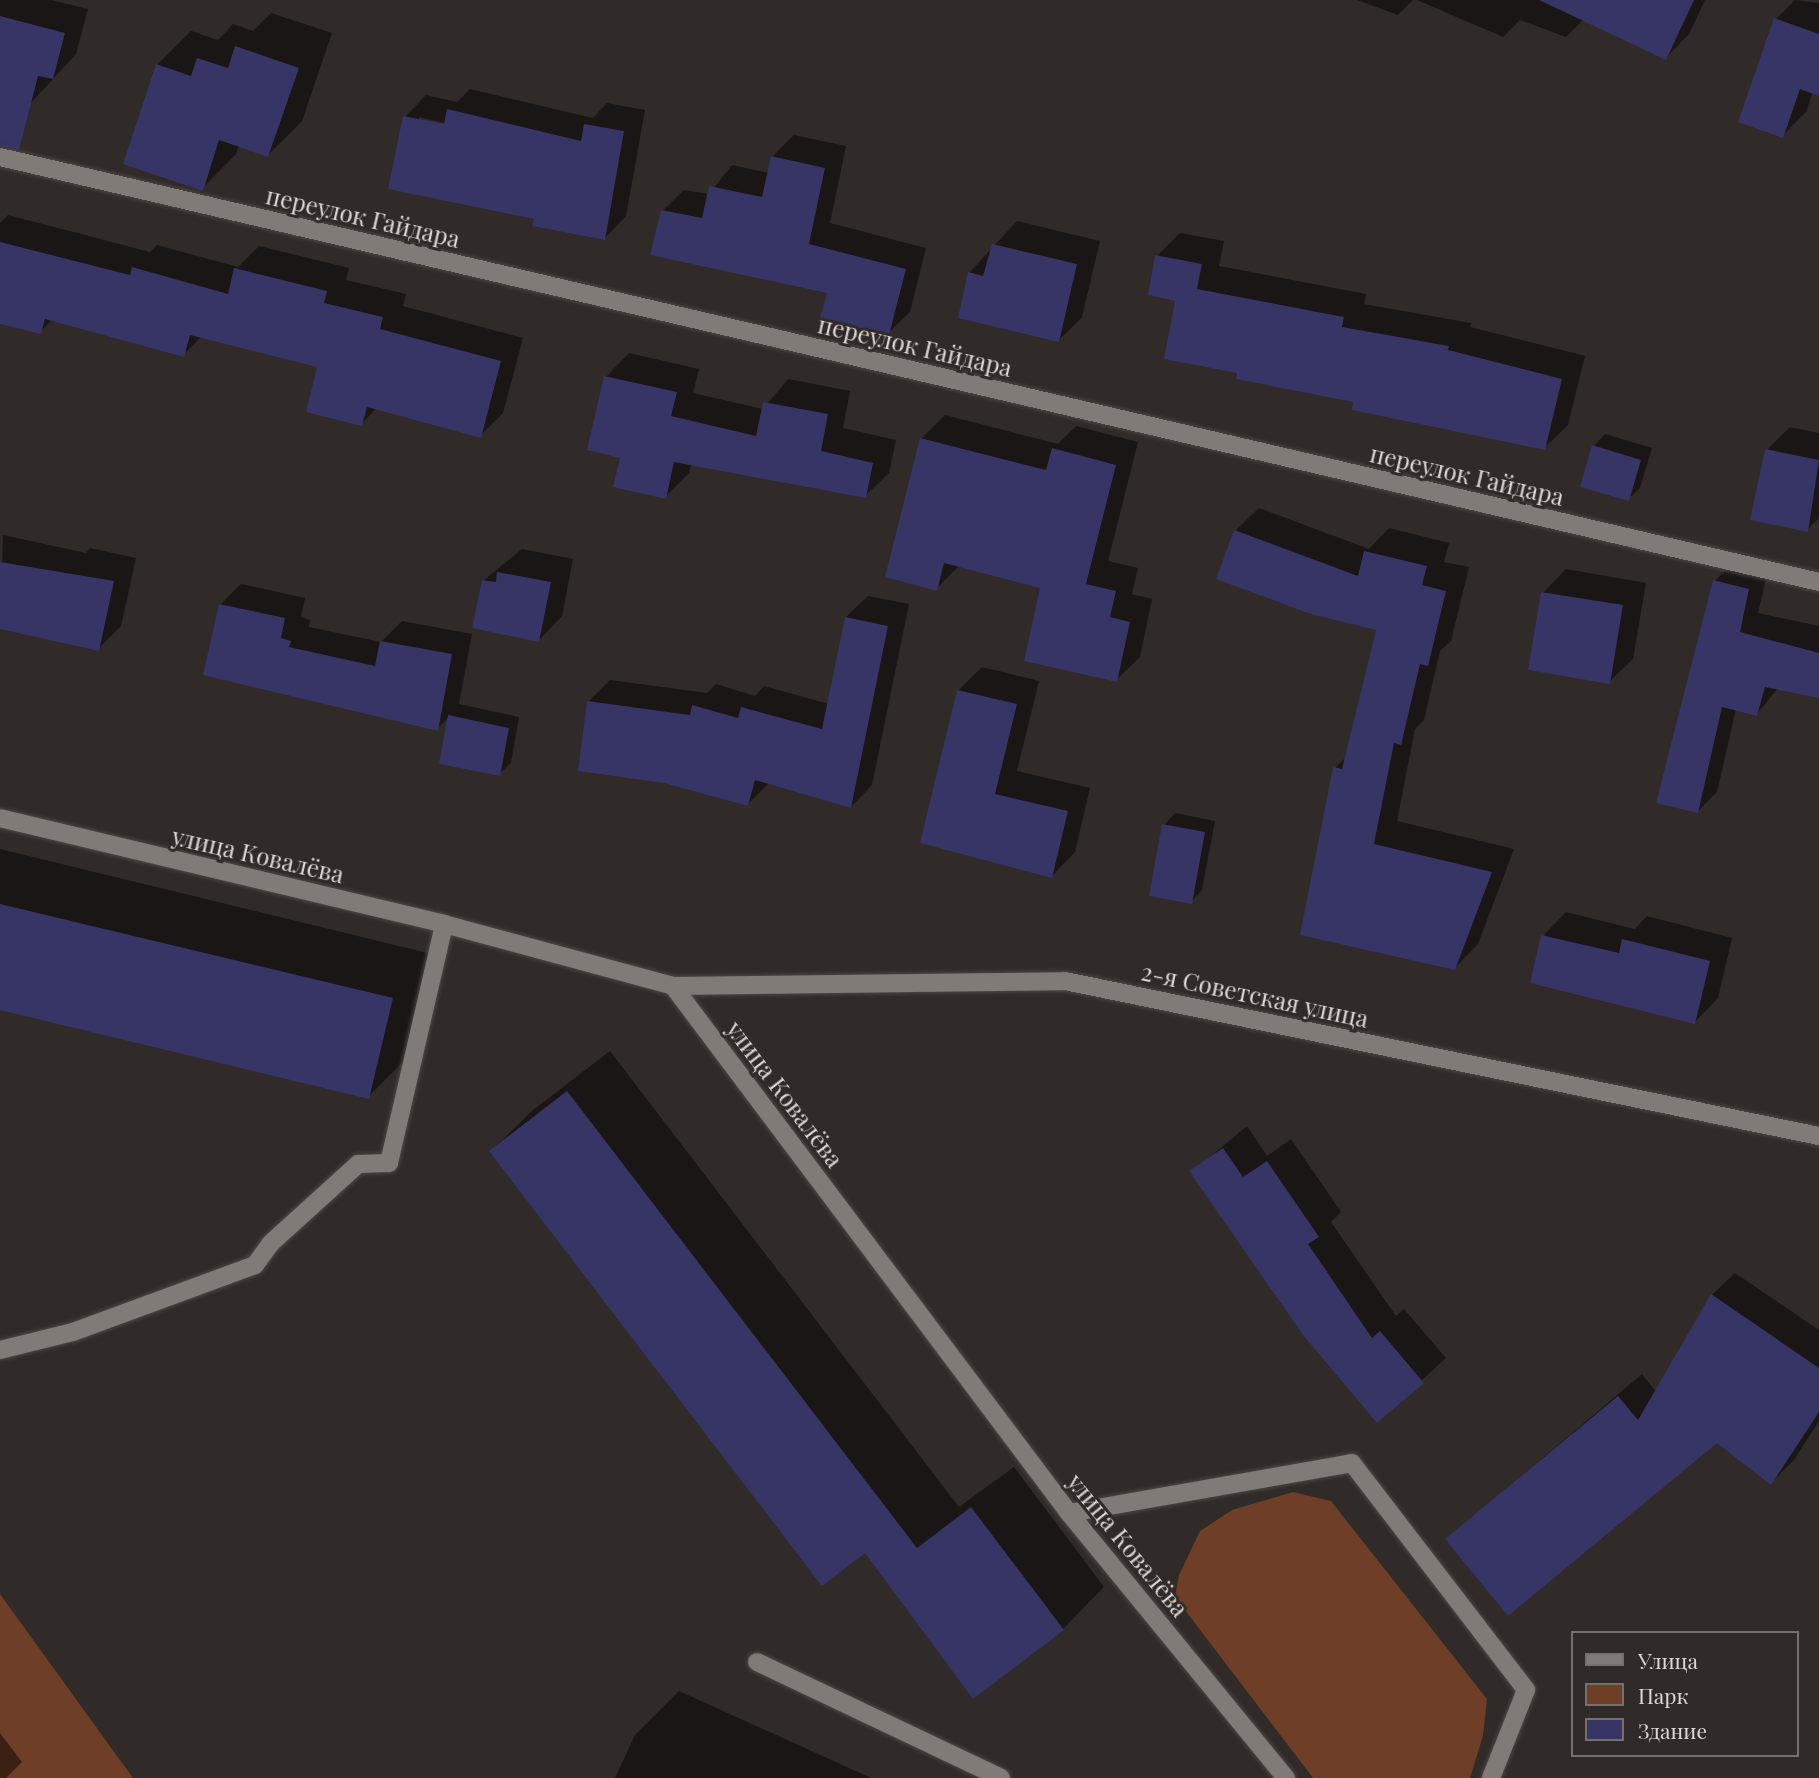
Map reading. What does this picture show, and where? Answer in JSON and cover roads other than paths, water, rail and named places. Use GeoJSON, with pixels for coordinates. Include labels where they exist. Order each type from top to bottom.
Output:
{"type":"FeatureCollection","features":[{"type":"Feature","properties":{"kind":"street","name":"переулок Гайдара"},"geometry":{"type":"LineString","coordinates":[[0,157],[1819,582]]}},
{"type":"Feature","properties":{"kind":"street","name":"улица Ковалёва"},"geometry":{"type":"LineString","coordinates":[[0,818],[444,924],[673,986],[1069,1513],[1277,1774]]}},
{"type":"Feature","properties":{"kind":"street"},"geometry":{"type":"LineString","coordinates":[[0,1350],[73,1332],[255,1265],[271,1243],[358,1164],[389,1163],[444,924]]}},
{"type":"Feature","properties":{"kind":"street","name":"2-я Советская улица"},"geometry":{"type":"LineString","coordinates":[[673,986],[1065,981],[1819,1136]]}},
{"type":"Feature","properties":{"kind":"street"},"geometry":{"type":"LineString","coordinates":[[1069,1513],[1352,1463],[1526,1690],[1492,1778]]}},
{"type":"Feature","properties":{"kind":"street"},"geometry":{"type":"LineString","coordinates":[[757,1662],[1001,1778]]}}]}
